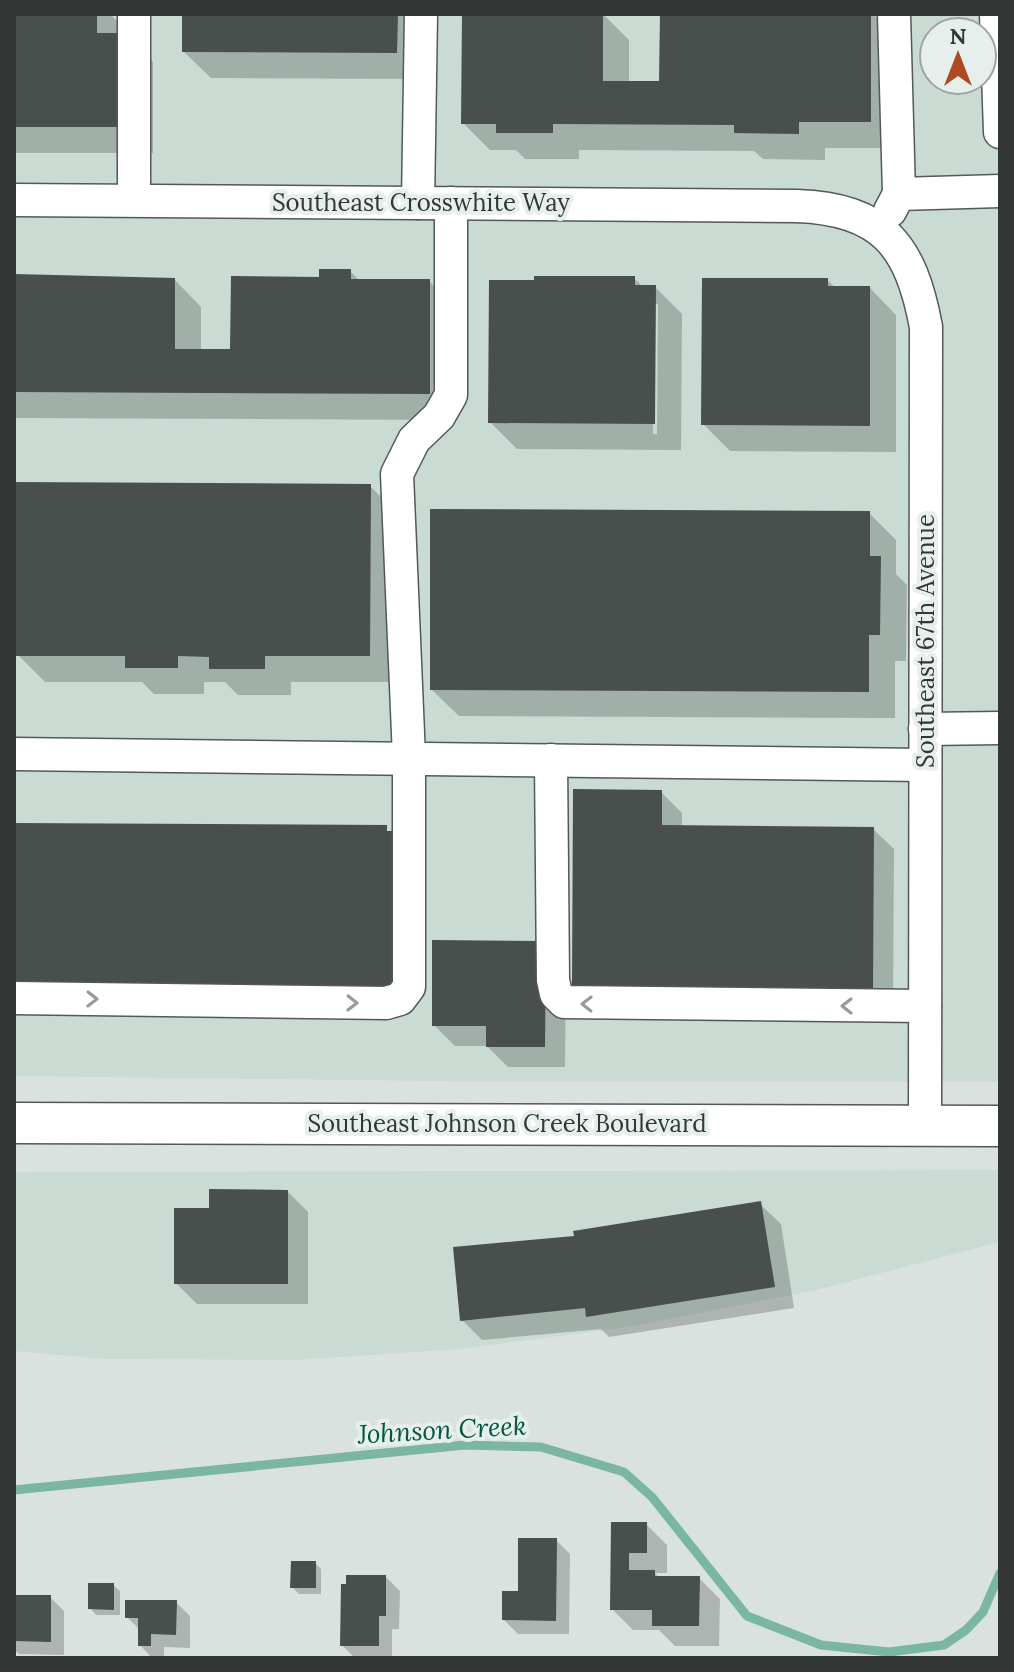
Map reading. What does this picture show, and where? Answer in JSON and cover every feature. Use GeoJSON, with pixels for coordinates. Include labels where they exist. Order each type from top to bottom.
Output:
{"type":"FeatureCollection","features":[{"type":"Feature","properties":{"kind":"main road","name":"Southeast Johnson Creek Boulevard"},"geometry":{"type":"LineString","coordinates":[[14,1123],[1000,1126]]}},
{"type":"Feature","properties":{"kind":"street"},"geometry":{"type":"LineString","coordinates":[[134,14],[134,200]]}},
{"type":"Feature","properties":{"kind":"street"},"geometry":{"type":"LineString","coordinates":[[418,203],[421,14]]}},
{"type":"Feature","properties":{"kind":"street"},"geometry":{"type":"LineString","coordinates":[[881,229],[899,194],[894,14]]}},
{"type":"Feature","properties":{"kind":"street"},"geometry":{"type":"LineString","coordinates":[[996,14],[1000,132]]}},
{"type":"Feature","properties":{"kind":"street"},"geometry":{"type":"LineString","coordinates":[[899,194],[1000,191]]}},
{"type":"Feature","properties":{"kind":"street","name":"Southeast Crosswhite Way"},"geometry":{"type":"LineString","coordinates":[[14,200],[827,207]]}},
{"type":"Feature","properties":{"kind":"street"},"geometry":{"type":"LineString","coordinates":[[14,998],[386,1003],[400,999],[409,987],[409,757],[397,474],[414,440],[439,416],[451,395],[451,203]]}},
{"type":"Feature","properties":{"kind":"street","name":"Southeast 67th Avenue"},"geometry":{"type":"LineString","coordinates":[[827,207],[848,211],[881,229],[902,255],[919,286],[926,327],[925,1125]]}},
{"type":"Feature","properties":{"kind":"street"},"geometry":{"type":"LineString","coordinates":[[925,729],[1000,728]]}},
{"type":"Feature","properties":{"kind":"street"},"geometry":{"type":"LineString","coordinates":[[14,754],[925,765]]}},
{"type":"Feature","properties":{"kind":"street"},"geometry":{"type":"LineString","coordinates":[[551,760],[553,980],[556,994],[564,1002],[925,1006]]}},
{"type":"Feature","properties":{"kind":"shaded area"},"geometry":{"type":"Polygon","coordinates":[[[14,14],[1000,14],[1000,1082],[518,1082],[14,1076],[14,14]]]}},
{"type":"Feature","properties":{"kind":"shaded area"},"geometry":{"type":"Polygon","coordinates":[[[1000,1170],[1000,1242],[816,1290],[629,1327],[459,1349],[297,1360],[105,1359],[14,1351],[14,1172],[1000,1170]]]}},
{"type":"Feature","properties":{"kind":"building"},"geometry":{"type":"Polygon","coordinates":[[[14,14],[97,14],[97,33],[127,33],[127,127],[14,127],[14,14]]]}},
{"type":"Feature","properties":{"kind":"building"},"geometry":{"type":"Polygon","coordinates":[[[182,14],[398,14],[397,53],[182,52],[182,14]]]}},
{"type":"Feature","properties":{"kind":"building"},"geometry":{"type":"Polygon","coordinates":[[[462,14],[603,14],[603,81],[659,81],[660,14],[871,14],[871,122],[799,122],[799,134],[734,133],[734,125],[553,124],[553,133],[496,133],[496,124],[461,124],[462,14]]]}},
{"type":"Feature","properties":{"kind":"building"},"geometry":{"type":"Polygon","coordinates":[[[319,269],[351,269],[351,279],[430,279],[430,394],[14,392],[14,274],[175,278],[175,349],[230,349],[231,276],[319,277],[319,269]]]}},
{"type":"Feature","properties":{"kind":"building"},"geometry":{"type":"Polygon","coordinates":[[[534,276],[635,276],[635,285],[656,285],[655,424],[488,423],[489,280],[534,280],[534,276]]]}},
{"type":"Feature","properties":{"kind":"building"},"geometry":{"type":"Polygon","coordinates":[[[702,278],[828,278],[828,286],[870,286],[870,426],[701,425],[702,278]]]}},
{"type":"Feature","properties":{"kind":"building"},"geometry":{"type":"Polygon","coordinates":[[[14,482],[371,484],[370,656],[265,656],[265,669],[209,669],[209,657],[178,656],[178,668],[125,668],[125,656],[16,656],[14,482]]]}},
{"type":"Feature","properties":{"kind":"building"},"geometry":{"type":"Polygon","coordinates":[[[430,509],[870,511],[870,556],[881,556],[880,635],[869,635],[869,692],[430,690],[430,509]]]}},
{"type":"Feature","properties":{"kind":"building"},"geometry":{"type":"Polygon","coordinates":[[[573,789],[662,790],[662,825],[874,827],[873,989],[830,988],[830,998],[754,998],[754,988],[572,987],[573,789]]]}},
{"type":"Feature","properties":{"kind":"building"},"geometry":{"type":"Polygon","coordinates":[[[14,823],[387,825],[387,831],[397,831],[396,988],[14,986],[14,823]]]}},
{"type":"Feature","properties":{"kind":"building"},"geometry":{"type":"Polygon","coordinates":[[[432,940],[546,941],[545,1047],[486,1047],[486,1026],[432,1026],[432,940]]]}},
{"type":"Feature","properties":{"kind":"building"},"geometry":{"type":"Polygon","coordinates":[[[209,1189],[288,1190],[288,1284],[174,1284],[174,1208],[209,1208],[209,1189]]]}},
{"type":"Feature","properties":{"kind":"building"},"geometry":{"type":"Polygon","coordinates":[[[761,1201],[775,1287],[586,1317],[585,1308],[460,1321],[453,1247],[574,1236],[573,1231],[761,1201]]]}},
{"type":"Feature","properties":{"kind":"building"},"geometry":{"type":"Polygon","coordinates":[[[611,1522],[647,1522],[647,1553],[629,1553],[629,1570],[655,1570],[655,1576],[700,1576],[699,1626],[652,1626],[652,1610],[610,1610],[611,1522]]]}},
{"type":"Feature","properties":{"kind":"building"},"geometry":{"type":"Polygon","coordinates":[[[518,1538],[557,1538],[556,1621],[502,1620],[502,1591],[518,1591],[518,1538]]]}},
{"type":"Feature","properties":{"kind":"building"},"geometry":{"type":"Polygon","coordinates":[[[291,1561],[316,1561],[316,1588],[290,1588],[291,1561]]]}},
{"type":"Feature","properties":{"kind":"building"},"geometry":{"type":"Polygon","coordinates":[[[346,1575],[386,1575],[386,1616],[379,1616],[379,1646],[340,1646],[341,1584],[346,1584],[346,1575]]]}},
{"type":"Feature","properties":{"kind":"building"},"geometry":{"type":"Polygon","coordinates":[[[88,1583],[114,1583],[114,1610],[88,1609],[88,1583]]]}},
{"type":"Feature","properties":{"kind":"building"},"geometry":{"type":"Polygon","coordinates":[[[14,1595],[51,1595],[51,1642],[14,1641],[14,1595]]]}},
{"type":"Feature","properties":{"kind":"building"},"geometry":{"type":"Polygon","coordinates":[[[125,1600],[177,1600],[176,1635],[151,1634],[151,1646],[138,1646],[138,1618],[125,1618],[125,1600]]]}},
{"type":"Feature","properties":{"kind":"waterway","name":"Johnson Creek"},"geometry":{"type":"LineString","coordinates":[[14,1490],[465,1445],[541,1447],[624,1472],[652,1497],[747,1616],[821,1645],[889,1652],[944,1645],[966,1630],[983,1612],[1000,1573]]}}]}
